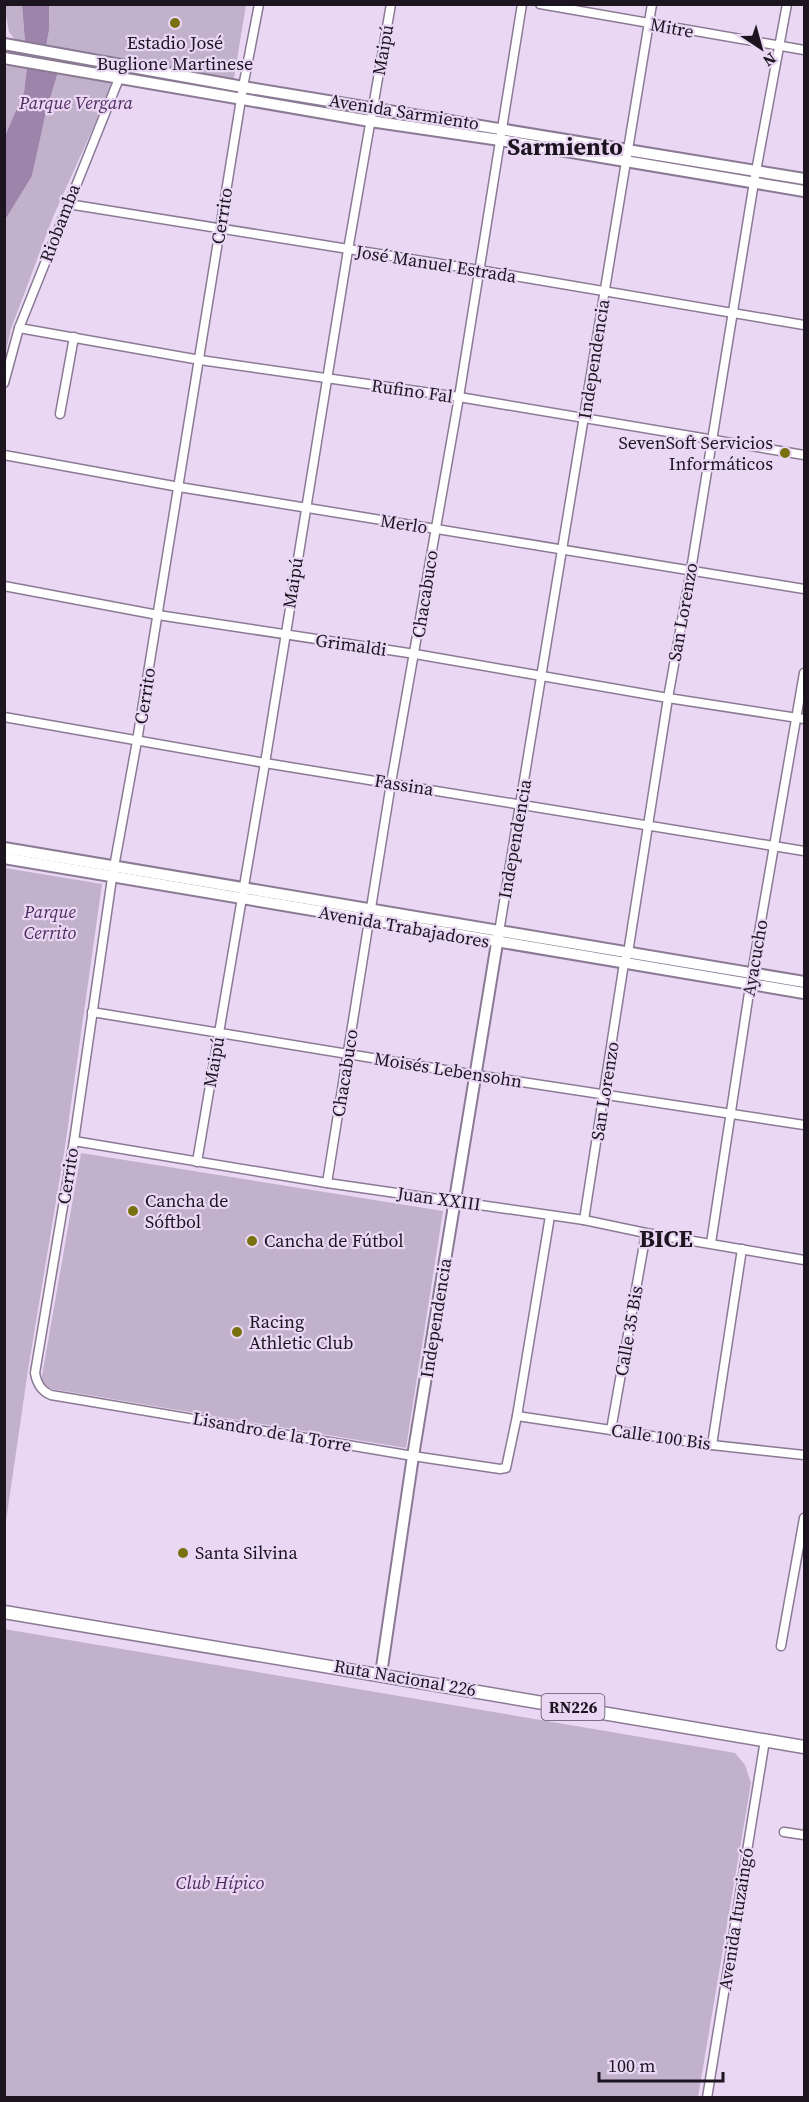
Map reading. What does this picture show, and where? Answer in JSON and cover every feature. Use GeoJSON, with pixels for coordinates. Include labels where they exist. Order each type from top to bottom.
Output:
{"type":"FeatureCollection","features":[{"type":"Feature","properties":{"kind":"highway","name":"Ruta Nacional 226"},"geometry":{"type":"LineString","coordinates":[[4,1612],[804,1747]]}},
{"type":"Feature","properties":{"kind":"main road","name":"Avenida Sarmiento"},"geometry":{"type":"LineString","coordinates":[[9,44],[124,66],[370,121],[500,140],[628,155]]}},
{"type":"Feature","properties":{"kind":"main road","name":"Avenida Sarmiento"},"geometry":{"type":"LineString","coordinates":[[8,59],[101,75],[373,107],[502,128],[628,155],[755,177],[804,191]]}},
{"type":"Feature","properties":{"kind":"main road","name":"Avenida Sarmiento"},"geometry":{"type":"LineString","coordinates":[[755,177],[804,179]]}},
{"type":"Feature","properties":{"kind":"main road","name":"Avenida Trabajadores"},"geometry":{"type":"LineString","coordinates":[[4,848],[244,888],[371,915],[498,937],[751,978],[804,982]]}},
{"type":"Feature","properties":{"kind":"main road","name":"Avenida Trabajadores"},"geometry":{"type":"LineString","coordinates":[[4,858],[242,899],[371,915]]}},
{"type":"Feature","properties":{"kind":"main road","name":"Independencia"},"geometry":{"type":"LineString","coordinates":[[381,1674],[413,1456],[498,937]]}},
{"type":"Feature","properties":{"kind":"main road","name":"Avenida Trabajadores"},"geometry":{"type":"LineString","coordinates":[[751,978],[804,993]]}},
{"type":"Feature","properties":{"kind":"street","name":"Cerrito"},"geometry":{"type":"LineString","coordinates":[[40,1387],[35,1373],[74,1141],[114,865],[158,615],[242,92],[259,4]]}},
{"type":"Feature","properties":{"kind":"street","name":"Maipú"},"geometry":{"type":"LineString","coordinates":[[197,1162],[391,4]]}},
{"type":"Feature","properties":{"kind":"street","name":"Chacabuco"},"geometry":{"type":"LineString","coordinates":[[327,1183],[391,783],[459,397],[522,4]]}},
{"type":"Feature","properties":{"kind":"street","name":"Mitre"},"geometry":{"type":"LineString","coordinates":[[540,4],[649,25],[804,50]]}},
{"type":"Feature","properties":{"kind":"street","name":"Independencia"},"geometry":{"type":"LineString","coordinates":[[498,937],[652,4]]}},
{"type":"Feature","properties":{"kind":"street","name":"San Lorenzo"},"geometry":{"type":"LineString","coordinates":[[584,1220],[732,313],[787,4]]}},
{"type":"Feature","properties":{"kind":"street","name":"Riobamba"},"geometry":{"type":"LineString","coordinates":[[4,383],[19,328],[124,66]]}},
{"type":"Feature","properties":{"kind":"street","name":"José Manuel Estrada"},"geometry":{"type":"LineString","coordinates":[[68,204],[804,325]]}},
{"type":"Feature","properties":{"kind":"street","name":"Rufino Fal"},"geometry":{"type":"LineString","coordinates":[[19,328],[200,360],[327,380],[459,397],[584,420],[804,455]]}},
{"type":"Feature","properties":{"kind":"street"},"geometry":{"type":"LineString","coordinates":[[60,414],[74,337]]}},
{"type":"Feature","properties":{"kind":"street","name":"Merlo"},"geometry":{"type":"LineString","coordinates":[[4,455],[179,487],[804,589]]}},
{"type":"Feature","properties":{"kind":"street","name":"Grimaldi"},"geometry":{"type":"LineString","coordinates":[[4,586],[158,615],[415,654],[668,698],[801,718]]}},
{"type":"Feature","properties":{"kind":"street","name":"Ayacucho"},"geometry":{"type":"LineString","coordinates":[[711,1243],[751,978],[774,846],[801,718],[804,673]]}},
{"type":"Feature","properties":{"kind":"street","name":"Fassina"},"geometry":{"type":"LineString","coordinates":[[4,717],[265,763],[804,851]]}},
{"type":"Feature","properties":{"kind":"street","name":"Moisés Lebensohn"},"geometry":{"type":"LineString","coordinates":[[92,1012],[476,1075],[804,1125]]}},
{"type":"Feature","properties":{"kind":"street","name":"Juan XXIII"},"geometry":{"type":"LineString","coordinates":[[74,1141],[327,1183],[584,1220],[804,1260]]}},
{"type":"Feature","properties":{"kind":"street"},"geometry":{"type":"LineString","coordinates":[[518,1416],[550,1216]]}},
{"type":"Feature","properties":{"kind":"street","name":"Calle 35 Bis"},"geometry":{"type":"LineString","coordinates":[[611,1430],[646,1233]]}},
{"type":"Feature","properties":{"kind":"street"},"geometry":{"type":"LineString","coordinates":[[712,1445],[742,1249]]}},
{"type":"Feature","properties":{"kind":"street","name":"Lisandro de la Torre"},"geometry":{"type":"LineString","coordinates":[[40,1387],[51,1395],[500,1469],[506,1468],[518,1416]]}},
{"type":"Feature","properties":{"kind":"street","name":"Calle 100 Bis"},"geometry":{"type":"LineString","coordinates":[[518,1416],[712,1445],[804,1455]]}},
{"type":"Feature","properties":{"kind":"street"},"geometry":{"type":"LineString","coordinates":[[780,1646],[804,1518]]}},
{"type":"Feature","properties":{"kind":"street","name":"Avenida Ituzaingó"},"geometry":{"type":"LineString","coordinates":[[707,2097],[765,1740]]}},
{"type":"Feature","properties":{"kind":"street"},"geometry":{"type":"LineString","coordinates":[[784,1832],[804,1835]]}},
{"type":"Feature","properties":{"kind":"green space"},"geometry":{"type":"Polygon","coordinates":[[[4,5],[22,5],[25,43],[17,42],[9,32],[4,5]]]}},
{"type":"Feature","properties":{"kind":"green space"},"geometry":{"type":"Polygon","coordinates":[[[49,5],[246,5],[233,84],[46,47],[49,5]]]}},
{"type":"Feature","properties":{"kind":"green space","name":"Parque Vergara"},"geometry":{"type":"Polygon","coordinates":[[[8,65],[27,67],[24,92],[5,136],[5,68],[8,65]]]}},
{"type":"Feature","properties":{"kind":"green space","name":"Parque Vergara"},"geometry":{"type":"Polygon","coordinates":[[[58,72],[107,80],[111,88],[53,217],[11,329],[5,356],[5,220],[32,176],[46,112],[58,72]]]}},
{"type":"Feature","properties":{"kind":"green space","name":"Parque Cerrito"},"geometry":{"type":"Polygon","coordinates":[[[5,868],[102,884],[65,1147],[28,1370],[5,1528],[5,868]]]}},
{"type":"Feature","properties":{"kind":"green space","name":"Racing Athletic Club"},"geometry":{"type":"Polygon","coordinates":[[[81,1153],[443,1211],[406,1448],[40,1387],[81,1153]]]}},
{"type":"Feature","properties":{"kind":"green space","name":"Club Hípico"},"geometry":{"type":"Polygon","coordinates":[[[4,1629],[735,1753],[745,1765],[751,1783],[698,2097],[5,2097],[4,1629]]]}},
{"type":"Feature","properties":{"kind":"shaded area"},"geometry":{"type":"Polygon","coordinates":[[[22,5],[49,5],[46,47],[58,72],[46,112],[32,176],[5,220],[5,136],[24,92],[27,67],[22,5]]]}},
{"type":"Feature","properties":{"kind":"place","name":"Estadio José Buglione Martinese"},"geometry":{"type":"Point","coordinates":[175,23]}},
{"type":"Feature","properties":{"kind":"place","name":"SevenSoft Servicios Informáticos"},"geometry":{"type":"Point","coordinates":[785,453]}},
{"type":"Feature","properties":{"kind":"place","name":"Cancha de Sóftbol"},"geometry":{"type":"Point","coordinates":[133,1211]}},
{"type":"Feature","properties":{"kind":"place","name":"Cancha de Fútbol"},"geometry":{"type":"Point","coordinates":[252,1241]}},
{"type":"Feature","properties":{"kind":"place","name":"Racing Athletic Club"},"geometry":{"type":"Point","coordinates":[237,1332]}},
{"type":"Feature","properties":{"kind":"place","name":"Santa Silvina"},"geometry":{"type":"Point","coordinates":[183,1553]}},
{"type":"Feature","properties":{"kind":"district","name":"Sarmiento"},"geometry":{"type":"Point","coordinates":[565,147]}},
{"type":"Feature","properties":{"kind":"district","name":"BICE"},"geometry":{"type":"Point","coordinates":[666,1239]}}]}
